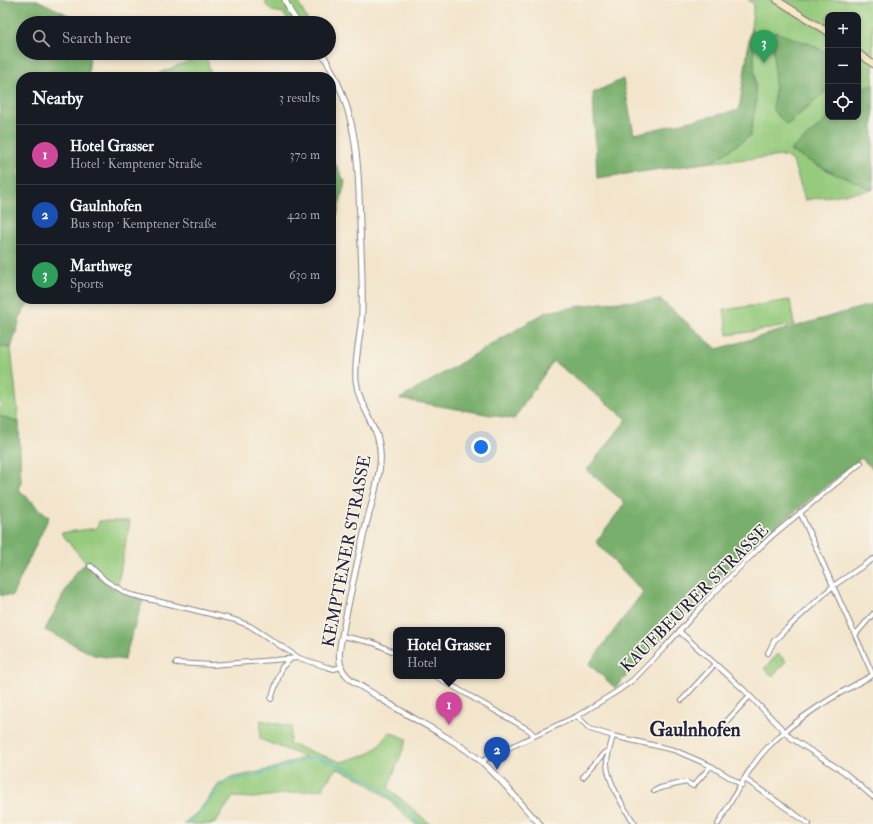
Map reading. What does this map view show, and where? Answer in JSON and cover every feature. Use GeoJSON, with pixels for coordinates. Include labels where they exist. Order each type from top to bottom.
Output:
{"type":"FeatureCollection","features":[{"type":"Feature","properties":{"kind":"main road"},"geometry":{"type":"LineString","coordinates":[[777,0],[825,30]]}},
{"type":"Feature","properties":{"kind":"main road"},"geometry":{"type":"LineString","coordinates":[[861,55],[873,64]]}},
{"type":"Feature","properties":{"kind":"street"},"geometry":{"type":"LineString","coordinates":[[285,0],[293,16]]}},
{"type":"Feature","properties":{"kind":"street","name":"KEMPTENER STRASSE"},"geometry":{"type":"LineString","coordinates":[[326,60],[332,72]]}},
{"type":"Feature","properties":{"kind":"street","name":"KEMPTENER STRASSE"},"geometry":{"type":"LineString","coordinates":[[336,80],[345,100],[356,143],[359,190],[362,308],[356,378],[360,396],[377,433],[381,454],[379,473],[342,636],[340,658],[342,667],[345,673],[359,685],[458,744],[482,762],[498,777],[540,824]]}},
{"type":"Feature","properties":{"kind":"street","name":"KAUFBEURER STRASSE"},"geometry":{"type":"LineString","coordinates":[[482,762],[489,757],[534,735],[577,716],[616,692],[632,680],[665,647],[708,599],[759,548],[800,512],[861,463]]}},
{"type":"Feature","properties":{"kind":"street"},"geometry":{"type":"LineString","coordinates":[[718,824],[745,779],[768,747],[826,701],[873,675],[800,512]]}},
{"type":"Feature","properties":{"kind":"street"},"geometry":{"type":"LineString","coordinates":[[768,653],[779,636],[833,586],[873,559]]}},
{"type":"Feature","properties":{"kind":"street"},"geometry":{"type":"LineString","coordinates":[[90,566],[106,582],[128,594],[236,620],[250,626],[299,658],[334,669],[342,667]]}},
{"type":"Feature","properties":{"kind":"street"},"geometry":{"type":"LineString","coordinates":[[855,635],[873,614]]}},
{"type":"Feature","properties":{"kind":"street"},"geometry":{"type":"LineString","coordinates":[[679,631],[750,696],[791,738],[844,772],[873,797]]}},
{"type":"Feature","properties":{"kind":"street"},"geometry":{"type":"LineString","coordinates":[[342,636],[374,643],[393,652]]}},
{"type":"Feature","properties":{"kind":"street"},"geometry":{"type":"LineString","coordinates":[[176,663],[212,665],[299,658]]}},
{"type":"Feature","properties":{"kind":"street"},"geometry":{"type":"LineString","coordinates":[[270,699],[282,667],[291,659]]}},
{"type":"Feature","properties":{"kind":"street"},"geometry":{"type":"LineString","coordinates":[[682,700],[715,664]]}},
{"type":"Feature","properties":{"kind":"street"},"geometry":{"type":"LineString","coordinates":[[440,679],[529,730],[534,735]]}},
{"type":"Feature","properties":{"kind":"street"},"geometry":{"type":"LineString","coordinates":[[724,724],[750,696]]}},
{"type":"Feature","properties":{"kind":"street"},"geometry":{"type":"LineString","coordinates":[[577,716],[590,729],[613,736],[674,750],[711,766],[742,785]]}},
{"type":"Feature","properties":{"kind":"street"},"geometry":{"type":"LineString","coordinates":[[613,736],[607,762],[613,784],[623,807],[634,824]]}},
{"type":"Feature","properties":{"kind":"street"},"geometry":{"type":"LineString","coordinates":[[583,777],[604,753],[609,751]]}},
{"type":"Feature","properties":{"kind":"street"},"geometry":{"type":"LineString","coordinates":[[654,791],[686,782],[693,786],[711,766]]}},
{"type":"Feature","properties":{"kind":"street"},"geometry":{"type":"LineString","coordinates":[[745,779],[809,824]]}},
{"type":"Feature","properties":{"kind":"green space"},"geometry":{"type":"Polygon","coordinates":[[[0,0],[37,0],[70,16],[16,16],[16,60],[89,60],[88,72],[16,72],[16,304],[28,304],[22,313],[11,348],[0,346],[0,0]]]}},
{"type":"Feature","properties":{"kind":"green space"},"geometry":{"type":"Polygon","coordinates":[[[266,0],[297,0],[305,16],[285,16],[283,13],[272,11],[266,5],[266,0]]]}},
{"type":"Feature","properties":{"kind":"green space"},"geometry":{"type":"Polygon","coordinates":[[[748,0],[873,0],[873,88],[869,85],[861,92],[861,12],[825,12],[825,52],[810,44],[774,32],[773,37],[775,89],[773,110],[787,125],[825,92],[825,120],[826,120],[790,151],[837,175],[848,178],[872,190],[805,200],[793,161],[784,156],[712,162],[750,136],[756,102],[753,36],[751,28],[754,4],[748,0]]]}},
{"type":"Feature","properties":{"kind":"green space"},"geometry":{"type":"Polygon","coordinates":[[[751,28],[753,36],[756,102],[750,136],[712,162],[597,178],[593,93],[623,79],[634,134],[739,110],[751,28]]]}},
{"type":"Feature","properties":{"kind":"green space"},"geometry":{"type":"Polygon","coordinates":[[[774,32],[810,44],[825,52],[825,92],[787,125],[773,110],[775,89],[774,32]]]}},
{"type":"Feature","properties":{"kind":"green space"},"geometry":{"type":"Polygon","coordinates":[[[191,60],[207,60],[210,72],[162,72],[191,60]]]}},
{"type":"Feature","properties":{"kind":"green space"},"geometry":{"type":"Polygon","coordinates":[[[869,85],[873,88],[872,190],[848,178],[837,175],[790,151],[826,120],[861,120],[861,92],[869,85]]]}},
{"type":"Feature","properties":{"kind":"green space"},"geometry":{"type":"Polygon","coordinates":[[[336,165],[345,182],[336,215],[336,165]]]}},
{"type":"Feature","properties":{"kind":"green space"},"geometry":{"type":"Polygon","coordinates":[[[661,300],[717,349],[873,304],[873,469],[861,458],[743,554],[615,688],[589,664],[643,592],[596,542],[625,503],[587,470],[627,419],[553,361],[514,419],[400,399],[546,312],[600,303],[661,300]]]}},
{"type":"Feature","properties":{"kind":"green space"},"geometry":{"type":"Polygon","coordinates":[[[790,300],[794,325],[728,335],[724,310],[790,300]]]}},
{"type":"Feature","properties":{"kind":"green space"},"geometry":{"type":"Polygon","coordinates":[[[0,347],[11,348],[19,423],[0,416],[0,347]]]}},
{"type":"Feature","properties":{"kind":"green space"},"geometry":{"type":"Polygon","coordinates":[[[0,416],[19,423],[21,483],[18,489],[49,517],[12,596],[0,595],[0,416]]]}},
{"type":"Feature","properties":{"kind":"green space"},"geometry":{"type":"Polygon","coordinates":[[[99,521],[130,521],[117,588],[86,563],[61,533],[97,528],[99,521]]]}},
{"type":"Feature","properties":{"kind":"green space"},"geometry":{"type":"Polygon","coordinates":[[[86,563],[117,588],[143,600],[124,660],[94,655],[45,630],[74,574],[86,563]]]}},
{"type":"Feature","properties":{"kind":"green space"},"geometry":{"type":"Polygon","coordinates":[[[778,654],[786,661],[773,676],[764,669],[778,654]]]}},
{"type":"Feature","properties":{"kind":"green space"},"geometry":{"type":"Polygon","coordinates":[[[261,720],[292,727],[289,744],[341,762],[368,754],[380,745],[389,732],[407,739],[388,788],[430,824],[415,824],[386,797],[363,780],[336,768],[322,789],[253,798],[233,797],[214,824],[183,824],[199,811],[219,784],[230,778],[268,770],[305,757],[260,739],[261,720]]]}},
{"type":"Feature","properties":{"kind":"waterway"},"geometry":{"type":"LineString","coordinates":[[186,824],[194,818],[226,781],[251,777],[315,757],[351,770],[377,785],[414,817],[419,824]]}},
{"type":"Feature","properties":{"kind":"place","name":"Marthweg"},"geometry":{"type":"Point","coordinates":[764,63]}},
{"type":"Feature","properties":{"kind":"place","name":"Hotel Grasser"},"geometry":{"type":"Point","coordinates":[449,725]}},
{"type":"Feature","properties":{"kind":"place","name":"Gaulnhofen"},"geometry":{"type":"Point","coordinates":[497,770]}},
{"type":"Feature","properties":{"kind":"district","name":"Gaulnhofen"},"geometry":{"type":"Point","coordinates":[695,729]}}]}
